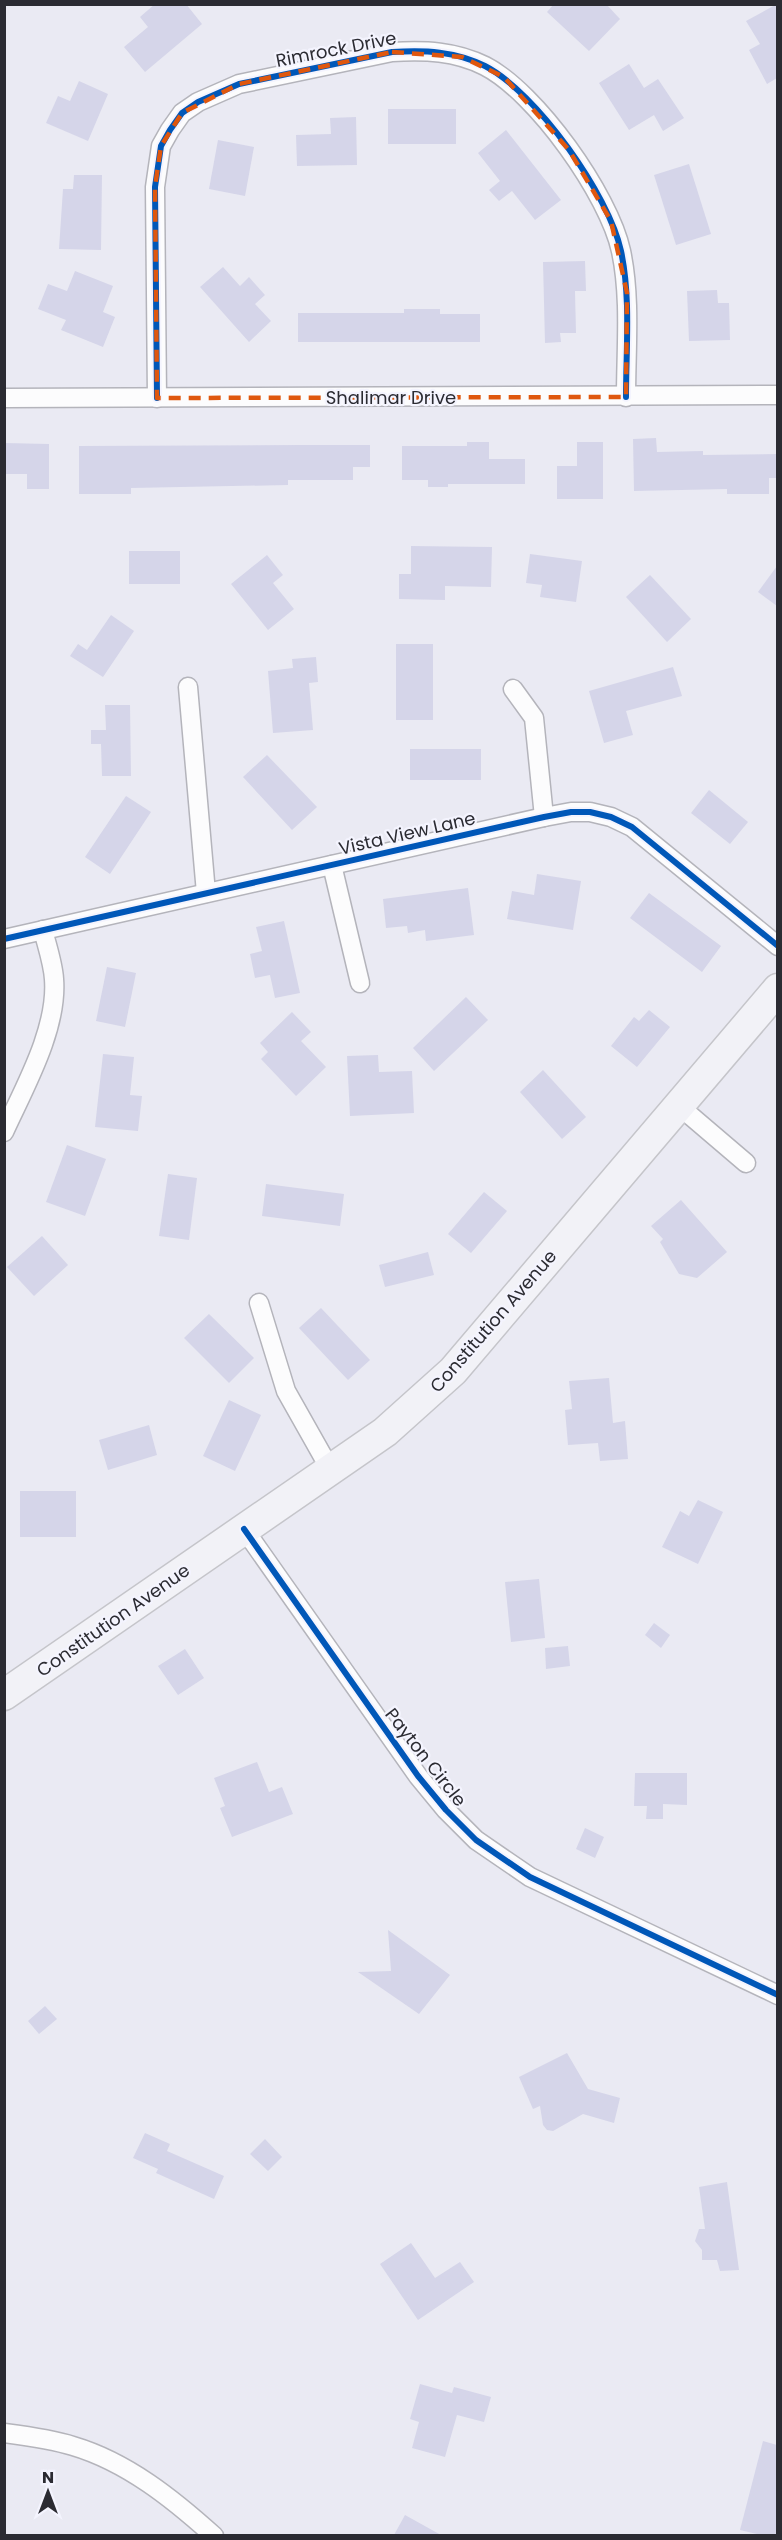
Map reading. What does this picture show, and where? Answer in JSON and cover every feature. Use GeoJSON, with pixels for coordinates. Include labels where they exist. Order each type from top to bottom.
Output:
{"type":"FeatureCollection","features":[{"type":"Feature","properties":{"kind":"main road","name":"Constitution Avenue"},"geometry":{"type":"LineString","coordinates":[[4,1695],[385,1432],[453,1371],[777,988]]}},
{"type":"Feature","properties":{"kind":"street","name":"Rimrock Drive"},"geometry":{"type":"LineString","coordinates":[[157,398],[155,187],[161,146],[182,113],[198,102],[240,84],[392,52],[416,50],[462,57],[504,77],[541,114],[569,150],[598,196],[611,220],[624,270],[627,293],[626,397]]}},
{"type":"Feature","properties":{"kind":"street","name":"Shalimar Drive"},"geometry":{"type":"LineString","coordinates":[[4,398],[777,395]]}},
{"type":"Feature","properties":{"kind":"street"},"geometry":{"type":"LineString","coordinates":[[188,687],[206,893]]}},
{"type":"Feature","properties":{"kind":"street"},"geometry":{"type":"LineString","coordinates":[[513,689],[534,718],[544,817]]}},
{"type":"Feature","properties":{"kind":"street","name":"Vista View Lane"},"geometry":{"type":"LineString","coordinates":[[4,939],[544,817],[571,812],[590,812],[611,817],[632,827],[777,946]]}},
{"type":"Feature","properties":{"kind":"street","name":"Vista View Lane"},"geometry":{"type":"LineString","coordinates":[[332,865],[360,983]]}},
{"type":"Feature","properties":{"kind":"street"},"geometry":{"type":"LineString","coordinates":[[4,1132],[44,1040],[51,1014],[54,978],[43,930]]}},
{"type":"Feature","properties":{"kind":"street"},"geometry":{"type":"LineString","coordinates":[[678,1105],[746,1163]]}},
{"type":"Feature","properties":{"kind":"street"},"geometry":{"type":"LineString","coordinates":[[259,1303],[286,1391],[330,1469]]}},
{"type":"Feature","properties":{"kind":"street","name":"Payton Circle"},"geometry":{"type":"LineString","coordinates":[[244,1529],[418,1776],[446,1810],[476,1840],[530,1877],[777,1995]]}},
{"type":"Feature","properties":{"kind":"street"},"geometry":{"type":"LineString","coordinates":[[4,2433],[73,2445],[103,2457],[138,2477],[182,2507],[214,2535]]}},
{"type":"Feature","properties":{"kind":"highlighted area"},"geometry":{"type":"Polygon","coordinates":[[[392,52],[462,57],[504,77],[569,150],[611,221],[627,293],[626,397],[157,398],[155,187],[161,146],[182,113],[239,84],[392,52]]]}},
{"type":"Feature","properties":{"kind":"building"},"geometry":{"type":"Polygon","coordinates":[[[155,4],[186,4],[202,24],[145,72],[124,47],[148,27],[140,17],[155,4]]]}},
{"type":"Feature","properties":{"kind":"building"},"geometry":{"type":"Polygon","coordinates":[[[554,4],[606,4],[620,19],[589,51],[547,12],[554,4]]]}},
{"type":"Feature","properties":{"kind":"building"},"geometry":{"type":"Polygon","coordinates":[[[777,4],[777,78],[767,84],[749,50],[760,44],[746,21],[777,4]]]}},
{"type":"Feature","properties":{"kind":"building"},"geometry":{"type":"Polygon","coordinates":[[[629,64],[644,88],[658,79],[684,118],[663,131],[654,115],[629,130],[599,83],[629,64]]]}},
{"type":"Feature","properties":{"kind":"building"},"geometry":{"type":"Polygon","coordinates":[[[79,81],[108,94],[88,141],[46,123],[58,96],[70,101],[79,81]]]}},
{"type":"Feature","properties":{"kind":"building"},"geometry":{"type":"Polygon","coordinates":[[[388,109],[456,109],[456,144],[388,144],[388,109]]]}},
{"type":"Feature","properties":{"kind":"building"},"geometry":{"type":"Polygon","coordinates":[[[356,117],[357,165],[297,166],[296,135],[331,134],[330,118],[356,117]]]}},
{"type":"Feature","properties":{"kind":"building"},"geometry":{"type":"Polygon","coordinates":[[[506,130],[561,200],[535,220],[512,191],[499,201],[489,190],[500,181],[478,153],[506,130]]]}},
{"type":"Feature","properties":{"kind":"building"},"geometry":{"type":"Polygon","coordinates":[[[218,140],[254,147],[245,196],[209,189],[218,140]]]}},
{"type":"Feature","properties":{"kind":"building"},"geometry":{"type":"Polygon","coordinates":[[[689,164],[711,234],[676,245],[654,175],[689,164]]]}},
{"type":"Feature","properties":{"kind":"building"},"geometry":{"type":"Polygon","coordinates":[[[74,175],[102,175],[101,250],[59,249],[63,189],[73,189],[74,175]]]}},
{"type":"Feature","properties":{"kind":"building"},"geometry":{"type":"Polygon","coordinates":[[[585,261],[586,291],[575,291],[576,333],[560,333],[561,342],[545,343],[543,262],[585,261]]]}},
{"type":"Feature","properties":{"kind":"building"},"geometry":{"type":"Polygon","coordinates":[[[223,267],[240,286],[249,277],[265,295],[255,304],[271,321],[249,342],[200,287],[223,267]]]}},
{"type":"Feature","properties":{"kind":"building"},"geometry":{"type":"Polygon","coordinates":[[[75,271],[113,286],[103,312],[115,317],[103,347],[61,330],[66,320],[38,309],[48,284],[67,291],[75,271]]]}},
{"type":"Feature","properties":{"kind":"building"},"geometry":{"type":"Polygon","coordinates":[[[717,290],[718,303],[729,303],[730,340],[689,341],[687,291],[717,290]]]}},
{"type":"Feature","properties":{"kind":"building"},"geometry":{"type":"Polygon","coordinates":[[[404,309],[440,309],[440,314],[480,314],[480,342],[298,342],[298,313],[404,313],[404,309]]]}},
{"type":"Feature","properties":{"kind":"building"},"geometry":{"type":"Polygon","coordinates":[[[656,438],[657,452],[703,451],[703,455],[777,454],[777,478],[769,478],[769,494],[727,494],[727,489],[634,491],[633,439],[656,438]]]}},
{"type":"Feature","properties":{"kind":"building"},"geometry":{"type":"Polygon","coordinates":[[[467,442],[489,442],[489,459],[525,459],[525,484],[448,484],[448,487],[428,487],[428,480],[402,480],[402,446],[467,446],[467,442]]]}},
{"type":"Feature","properties":{"kind":"building"},"geometry":{"type":"Polygon","coordinates":[[[577,442],[603,442],[603,499],[557,499],[557,466],[577,466],[577,442]]]}},
{"type":"Feature","properties":{"kind":"building"},"geometry":{"type":"Polygon","coordinates":[[[4,443],[49,444],[49,489],[27,489],[27,474],[4,474],[4,443]]]}},
{"type":"Feature","properties":{"kind":"building"},"geometry":{"type":"Polygon","coordinates":[[[370,445],[370,467],[353,467],[353,480],[288,480],[288,485],[131,488],[131,494],[79,494],[79,446],[370,445]]]}},
{"type":"Feature","properties":{"kind":"building"},"geometry":{"type":"Polygon","coordinates":[[[411,546],[492,547],[491,587],[445,586],[445,600],[399,599],[399,574],[411,574],[411,546]]]}},
{"type":"Feature","properties":{"kind":"building"},"geometry":{"type":"Polygon","coordinates":[[[129,551],[180,551],[180,584],[129,584],[129,551]]]}},
{"type":"Feature","properties":{"kind":"building"},"geometry":{"type":"Polygon","coordinates":[[[530,554],[582,561],[576,602],[540,597],[542,585],[526,583],[530,554]]]}},
{"type":"Feature","properties":{"kind":"building"},"geometry":{"type":"Polygon","coordinates":[[[267,555],[283,575],[273,583],[294,609],[268,630],[231,584],[267,555]]]}},
{"type":"Feature","properties":{"kind":"building"},"geometry":{"type":"Polygon","coordinates":[[[777,566],[777,606],[758,592],[777,566]]]}},
{"type":"Feature","properties":{"kind":"building"},"geometry":{"type":"Polygon","coordinates":[[[650,575],[691,619],[667,642],[626,597],[650,575]]]}},
{"type":"Feature","properties":{"kind":"building"},"geometry":{"type":"Polygon","coordinates":[[[111,615],[134,631],[103,677],[70,656],[78,644],[87,650],[111,615]]]}},
{"type":"Feature","properties":{"kind":"building"},"geometry":{"type":"Polygon","coordinates":[[[396,644],[433,644],[433,720],[396,720],[396,644]]]}},
{"type":"Feature","properties":{"kind":"building"},"geometry":{"type":"Polygon","coordinates":[[[316,657],[318,682],[309,683],[313,730],[273,733],[268,671],[293,668],[292,659],[316,657]]]}},
{"type":"Feature","properties":{"kind":"building"},"geometry":{"type":"Polygon","coordinates":[[[673,667],[682,696],[626,711],[633,735],[604,743],[589,691],[673,667]]]}},
{"type":"Feature","properties":{"kind":"building"},"geometry":{"type":"Polygon","coordinates":[[[105,705],[130,705],[131,776],[102,776],[101,744],[91,744],[91,730],[106,730],[105,705]]]}},
{"type":"Feature","properties":{"kind":"building"},"geometry":{"type":"Polygon","coordinates":[[[410,749],[481,749],[481,780],[410,780],[410,749]]]}},
{"type":"Feature","properties":{"kind":"building"},"geometry":{"type":"Polygon","coordinates":[[[267,755],[317,807],[292,830],[243,777],[267,755]]]}},
{"type":"Feature","properties":{"kind":"building"},"geometry":{"type":"Polygon","coordinates":[[[709,790],[748,822],[730,844],[691,813],[709,790]]]}},
{"type":"Feature","properties":{"kind":"building"},"geometry":{"type":"Polygon","coordinates":[[[126,796],[151,812],[110,874],[85,857],[126,796]]]}},
{"type":"Feature","properties":{"kind":"building"},"geometry":{"type":"Polygon","coordinates":[[[537,874],[581,881],[573,930],[507,919],[512,891],[534,895],[537,874]]]}},
{"type":"Feature","properties":{"kind":"building"},"geometry":{"type":"Polygon","coordinates":[[[468,888],[474,935],[426,941],[425,930],[408,933],[407,926],[386,928],[383,899],[468,888]]]}},
{"type":"Feature","properties":{"kind":"building"},"geometry":{"type":"Polygon","coordinates":[[[649,893],[721,946],[702,972],[630,918],[649,893]]]}},
{"type":"Feature","properties":{"kind":"building"},"geometry":{"type":"Polygon","coordinates":[[[284,921],[300,993],[275,998],[270,975],[255,978],[250,954],[262,951],[256,927],[284,921]]]}},
{"type":"Feature","properties":{"kind":"building"},"geometry":{"type":"Polygon","coordinates":[[[107,967],[136,973],[125,1027],[96,1021],[107,967]]]}},
{"type":"Feature","properties":{"kind":"building"},"geometry":{"type":"Polygon","coordinates":[[[466,997],[488,1020],[434,1071],[413,1048],[466,997]]]}},
{"type":"Feature","properties":{"kind":"building"},"geometry":{"type":"Polygon","coordinates":[[[649,1010],[670,1027],[637,1067],[611,1046],[634,1017],[639,1021],[649,1010]]]}},
{"type":"Feature","properties":{"kind":"building"},"geometry":{"type":"Polygon","coordinates":[[[292,1012],[311,1032],[301,1041],[326,1067],[296,1096],[261,1059],[268,1052],[260,1043],[292,1012]]]}},
{"type":"Feature","properties":{"kind":"building"},"geometry":{"type":"Polygon","coordinates":[[[103,1054],[134,1057],[130,1095],[142,1096],[138,1131],[95,1127],[103,1054]]]}},
{"type":"Feature","properties":{"kind":"building"},"geometry":{"type":"Polygon","coordinates":[[[378,1055],[379,1072],[412,1071],[414,1113],[350,1116],[347,1056],[378,1055]]]}},
{"type":"Feature","properties":{"kind":"building"},"geometry":{"type":"Polygon","coordinates":[[[543,1070],[586,1117],[562,1139],[520,1092],[543,1070]]]}},
{"type":"Feature","properties":{"kind":"building"},"geometry":{"type":"Polygon","coordinates":[[[67,1145],[106,1159],[85,1216],[46,1202],[67,1145]]]}},
{"type":"Feature","properties":{"kind":"building"},"geometry":{"type":"Polygon","coordinates":[[[168,1174],[197,1178],[189,1240],[159,1236],[168,1174]]]}},
{"type":"Feature","properties":{"kind":"building"},"geometry":{"type":"Polygon","coordinates":[[[266,1184],[344,1194],[340,1226],[262,1216],[266,1184]]]}},
{"type":"Feature","properties":{"kind":"building"},"geometry":{"type":"Polygon","coordinates":[[[484,1192],[507,1211],[471,1253],[448,1234],[484,1192]]]}},
{"type":"Feature","properties":{"kind":"building"},"geometry":{"type":"Polygon","coordinates":[[[681,1200],[727,1252],[697,1278],[679,1274],[660,1242],[663,1239],[651,1226],[681,1200]]]}},
{"type":"Feature","properties":{"kind":"building"},"geometry":{"type":"Polygon","coordinates":[[[42,1236],[68,1265],[34,1296],[7,1267],[42,1236]]]}},
{"type":"Feature","properties":{"kind":"building"},"geometry":{"type":"Polygon","coordinates":[[[428,1252],[434,1275],[385,1287],[379,1265],[428,1252]]]}},
{"type":"Feature","properties":{"kind":"building"},"geometry":{"type":"Polygon","coordinates":[[[321,1308],[370,1360],[348,1380],[299,1328],[321,1308]]]}},
{"type":"Feature","properties":{"kind":"building"},"geometry":{"type":"Polygon","coordinates":[[[209,1314],[254,1358],[229,1383],[184,1338],[209,1314]]]}},
{"type":"Feature","properties":{"kind":"building"},"geometry":{"type":"Polygon","coordinates":[[[609,1378],[613,1423],[625,1421],[628,1459],[600,1461],[598,1443],[568,1445],[565,1410],[572,1409],[569,1381],[609,1378]]]}},
{"type":"Feature","properties":{"kind":"building"},"geometry":{"type":"Polygon","coordinates":[[[229,1400],[261,1415],[235,1471],[203,1456],[229,1400]]]}},
{"type":"Feature","properties":{"kind":"building"},"geometry":{"type":"Polygon","coordinates":[[[149,1425],[157,1455],[108,1470],[99,1440],[149,1425]]]}},
{"type":"Feature","properties":{"kind":"building"},"geometry":{"type":"Polygon","coordinates":[[[20,1491],[76,1491],[76,1537],[20,1537],[20,1491]]]}},
{"type":"Feature","properties":{"kind":"building"},"geometry":{"type":"Polygon","coordinates":[[[698,1500],[723,1512],[698,1564],[662,1547],[680,1511],[689,1516],[698,1500]]]}},
{"type":"Feature","properties":{"kind":"building"},"geometry":{"type":"Polygon","coordinates":[[[539,1579],[545,1638],[511,1642],[505,1582],[539,1579]]]}},
{"type":"Feature","properties":{"kind":"building"},"geometry":{"type":"Polygon","coordinates":[[[654,1623],[670,1635],[661,1648],[645,1635],[654,1623]]]}},
{"type":"Feature","properties":{"kind":"building"},"geometry":{"type":"Polygon","coordinates":[[[568,1646],[570,1666],[546,1669],[545,1648],[568,1646]]]}},
{"type":"Feature","properties":{"kind":"building"},"geometry":{"type":"Polygon","coordinates":[[[185,1649],[204,1678],[178,1695],[158,1666],[185,1649]]]}},
{"type":"Feature","properties":{"kind":"building"},"geometry":{"type":"Polygon","coordinates":[[[257,1762],[269,1792],[282,1787],[293,1814],[232,1837],[220,1808],[225,1806],[214,1778],[257,1762]]]}},
{"type":"Feature","properties":{"kind":"building"},"geometry":{"type":"Polygon","coordinates":[[[635,1773],[687,1773],[687,1805],[663,1804],[663,1819],[646,1819],[647,1806],[634,1806],[635,1773]]]}},
{"type":"Feature","properties":{"kind":"building"},"geometry":{"type":"Polygon","coordinates":[[[585,1828],[604,1837],[595,1858],[576,1849],[585,1828]]]}},
{"type":"Feature","properties":{"kind":"building"},"geometry":{"type":"Polygon","coordinates":[[[388,1930],[450,1975],[419,2014],[358,1972],[391,1971],[388,1930]]]}},
{"type":"Feature","properties":{"kind":"building"},"geometry":{"type":"Polygon","coordinates":[[[45,2006],[57,2019],[39,2034],[28,2021],[45,2006]]]}},
{"type":"Feature","properties":{"kind":"building"},"geometry":{"type":"Polygon","coordinates":[[[567,2053],[588,2089],[620,2098],[614,2123],[583,2114],[553,2131],[547,2130],[543,2125],[540,2106],[533,2109],[519,2077],[567,2053]]]}},
{"type":"Feature","properties":{"kind":"building"},"geometry":{"type":"Polygon","coordinates":[[[145,2133],[170,2144],[167,2151],[224,2176],[214,2199],[156,2173],[158,2169],[133,2158],[145,2133]]]}},
{"type":"Feature","properties":{"kind":"building"},"geometry":{"type":"Polygon","coordinates":[[[265,2139],[282,2157],[268,2171],[250,2154],[265,2139]]]}},
{"type":"Feature","properties":{"kind":"building"},"geometry":{"type":"Polygon","coordinates":[[[727,2182],[739,2270],[720,2271],[717,2260],[702,2260],[702,2250],[695,2241],[699,2229],[705,2229],[699,2187],[727,2182]]]}},
{"type":"Feature","properties":{"kind":"building"},"geometry":{"type":"Polygon","coordinates":[[[411,2243],[435,2278],[460,2262],[474,2282],[418,2320],[380,2264],[411,2243]]]}},
{"type":"Feature","properties":{"kind":"building"},"geometry":{"type":"Polygon","coordinates":[[[420,2384],[452,2393],[454,2387],[491,2397],[484,2422],[457,2415],[445,2457],[412,2448],[419,2422],[410,2419],[420,2384]]]}},
{"type":"Feature","properties":{"kind":"building"},"geometry":{"type":"Polygon","coordinates":[[[763,2441],[777,2445],[777,2535],[761,2535],[740,2530],[763,2441]]]}},
{"type":"Feature","properties":{"kind":"building"},"geometry":{"type":"Polygon","coordinates":[[[405,2515],[441,2535],[394,2535],[405,2515]]]}},
{"type":"Feature","properties":{"kind":"cycle path"},"geometry":{"type":"LineString","coordinates":[[157,398],[155,187],[161,146],[182,113],[198,102],[239,84],[392,52],[416,51],[462,57],[485,66],[505,79],[547,121],[568,147],[586,175],[614,228],[621,251],[627,305],[626,397]]}},
{"type":"Feature","properties":{"kind":"cycle path"},"geometry":{"type":"LineString","coordinates":[[4,939],[544,817],[571,812],[590,812],[611,817],[632,827],[778,946]]}},
{"type":"Feature","properties":{"kind":"cycle path"},"geometry":{"type":"LineString","coordinates":[[244,1529],[418,1776],[446,1810],[476,1840],[530,1877],[778,1995]]}}]}
